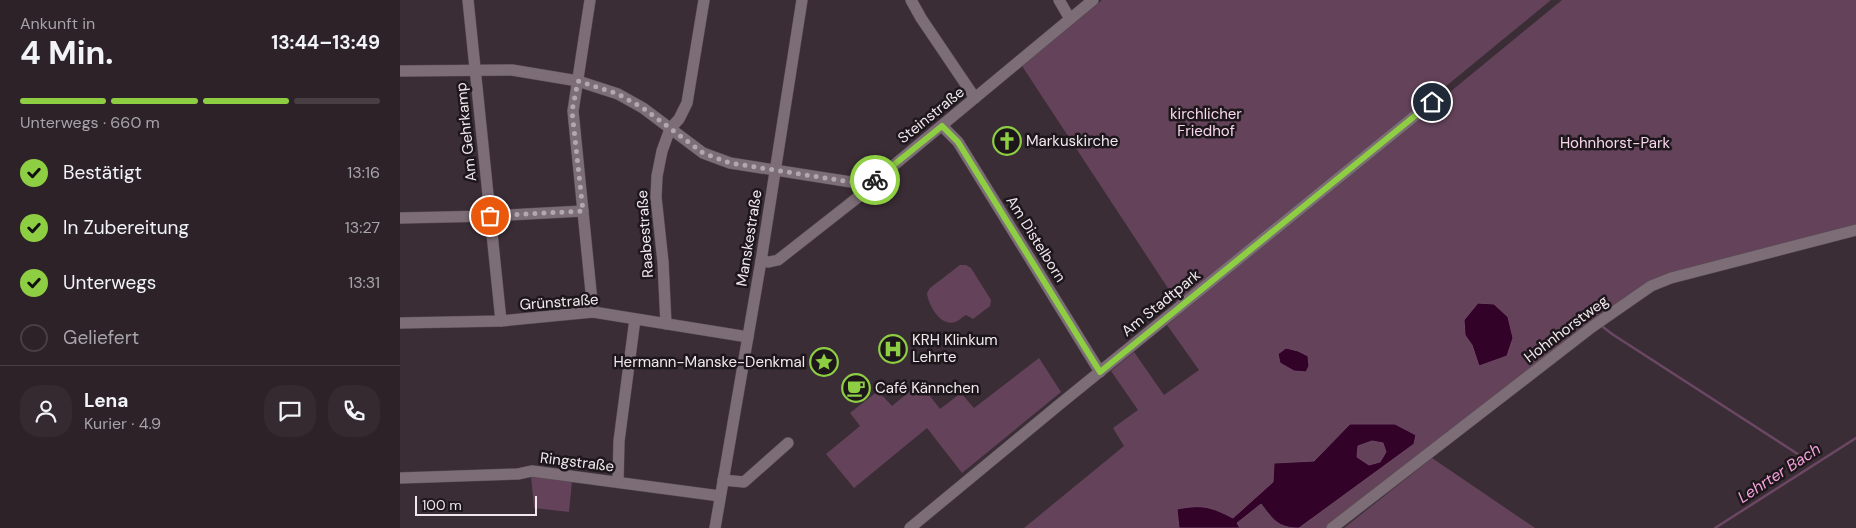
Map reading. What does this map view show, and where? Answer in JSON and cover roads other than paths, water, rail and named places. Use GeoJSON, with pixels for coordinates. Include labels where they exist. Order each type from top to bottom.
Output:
{"type":"FeatureCollection","features":[{"type":"Feature","properties":{"kind":"street","name":"Am Gehrkamp"},"geometry":{"type":"LineString","coordinates":[[468,0],[502,321]]}},
{"type":"Feature","properties":{"kind":"street"},"geometry":{"type":"LineString","coordinates":[[590,0],[572,111],[593,312]]}},
{"type":"Feature","properties":{"kind":"street","name":"Raabestraße"},"geometry":{"type":"LineString","coordinates":[[666,324],[656,176],[670,129],[679,119],[687,103],[704,0]]}},
{"type":"Feature","properties":{"kind":"street","name":"Manskestraße"},"geometry":{"type":"LineString","coordinates":[[715,528],[761,261],[802,0]]}},
{"type":"Feature","properties":{"kind":"street"},"geometry":{"type":"LineString","coordinates":[[911,0],[975,98]]}},
{"type":"Feature","properties":{"kind":"street"},"geometry":{"type":"LineString","coordinates":[[1058,0],[1070,19]]}},
{"type":"Feature","properties":{"kind":"street","name":"Steinstraße"},"geometry":{"type":"LineString","coordinates":[[761,261],[778,260],[857,198],[870,185],[1093,0]]}},
{"type":"Feature","properties":{"kind":"street"},"geometry":{"type":"LineString","coordinates":[[400,71],[512,70],[578,81],[618,94],[643,108],[703,153],[730,163],[870,185]]}},
{"type":"Feature","properties":{"kind":"street","name":"Am Stadtpark"},"geometry":{"type":"LineString","coordinates":[[910,528],[1432,102]]}},
{"type":"Feature","properties":{"kind":"street","name":"Am Distelborn"},"geometry":{"type":"LineString","coordinates":[[942,126],[958,142],[1100,372]]}},
{"type":"Feature","properties":{"kind":"street"},"geometry":{"type":"LineString","coordinates":[[400,218],[583,211]]}},
{"type":"Feature","properties":{"kind":"street","name":"Hohnhorstweg"},"geometry":{"type":"LineString","coordinates":[[1332,528],[1592,327],[1651,286],[1671,278],[1856,230]]}},
{"type":"Feature","properties":{"kind":"street","name":"Grünstraße"},"geometry":{"type":"LineString","coordinates":[[400,324],[502,321],[593,312],[748,337]]}},
{"type":"Feature","properties":{"kind":"street"},"geometry":{"type":"LineString","coordinates":[[618,482],[619,441],[635,318]]}},
{"type":"Feature","properties":{"kind":"street"},"geometry":{"type":"LineString","coordinates":[[723,480],[744,482],[788,443]]}},
{"type":"Feature","properties":{"kind":"street","name":"Ringstraße"},"geometry":{"type":"LineString","coordinates":[[400,478],[518,474],[532,471],[720,496]]}},
{"type":"Feature","properties":{"kind":"waterway"},"geometry":{"type":"LineString","coordinates":[[1603,327],[1807,460]]}},
{"type":"Feature","properties":{"kind":"waterway","name":"Lehrter Bach"},"geometry":{"type":"LineString","coordinates":[[1715,528],[1856,438]]}},
{"type":"Feature","properties":{"kind":"place","name":"Markuskirche"},"geometry":{"type":"Point","coordinates":[1007,141]}},
{"type":"Feature","properties":{"kind":"place","name":"KRH Klinkum Lehrte"},"geometry":{"type":"Point","coordinates":[893,349]}},
{"type":"Feature","properties":{"kind":"place","name":"Hermann-Manske-Denkmal"},"geometry":{"type":"Point","coordinates":[824,362]}},
{"type":"Feature","properties":{"kind":"place","name":"Café Kännchen"},"geometry":{"type":"Point","coordinates":[856,388]}},
{"type":"Feature","properties":{"kind":"park label","name":"kirchlicher Friedhof"},"geometry":{"type":"Point","coordinates":[1206,122]}},
{"type":"Feature","properties":{"kind":"park label","name":"Hohnhorst-Park"},"geometry":{"type":"Point","coordinates":[1615,143]}}]}
